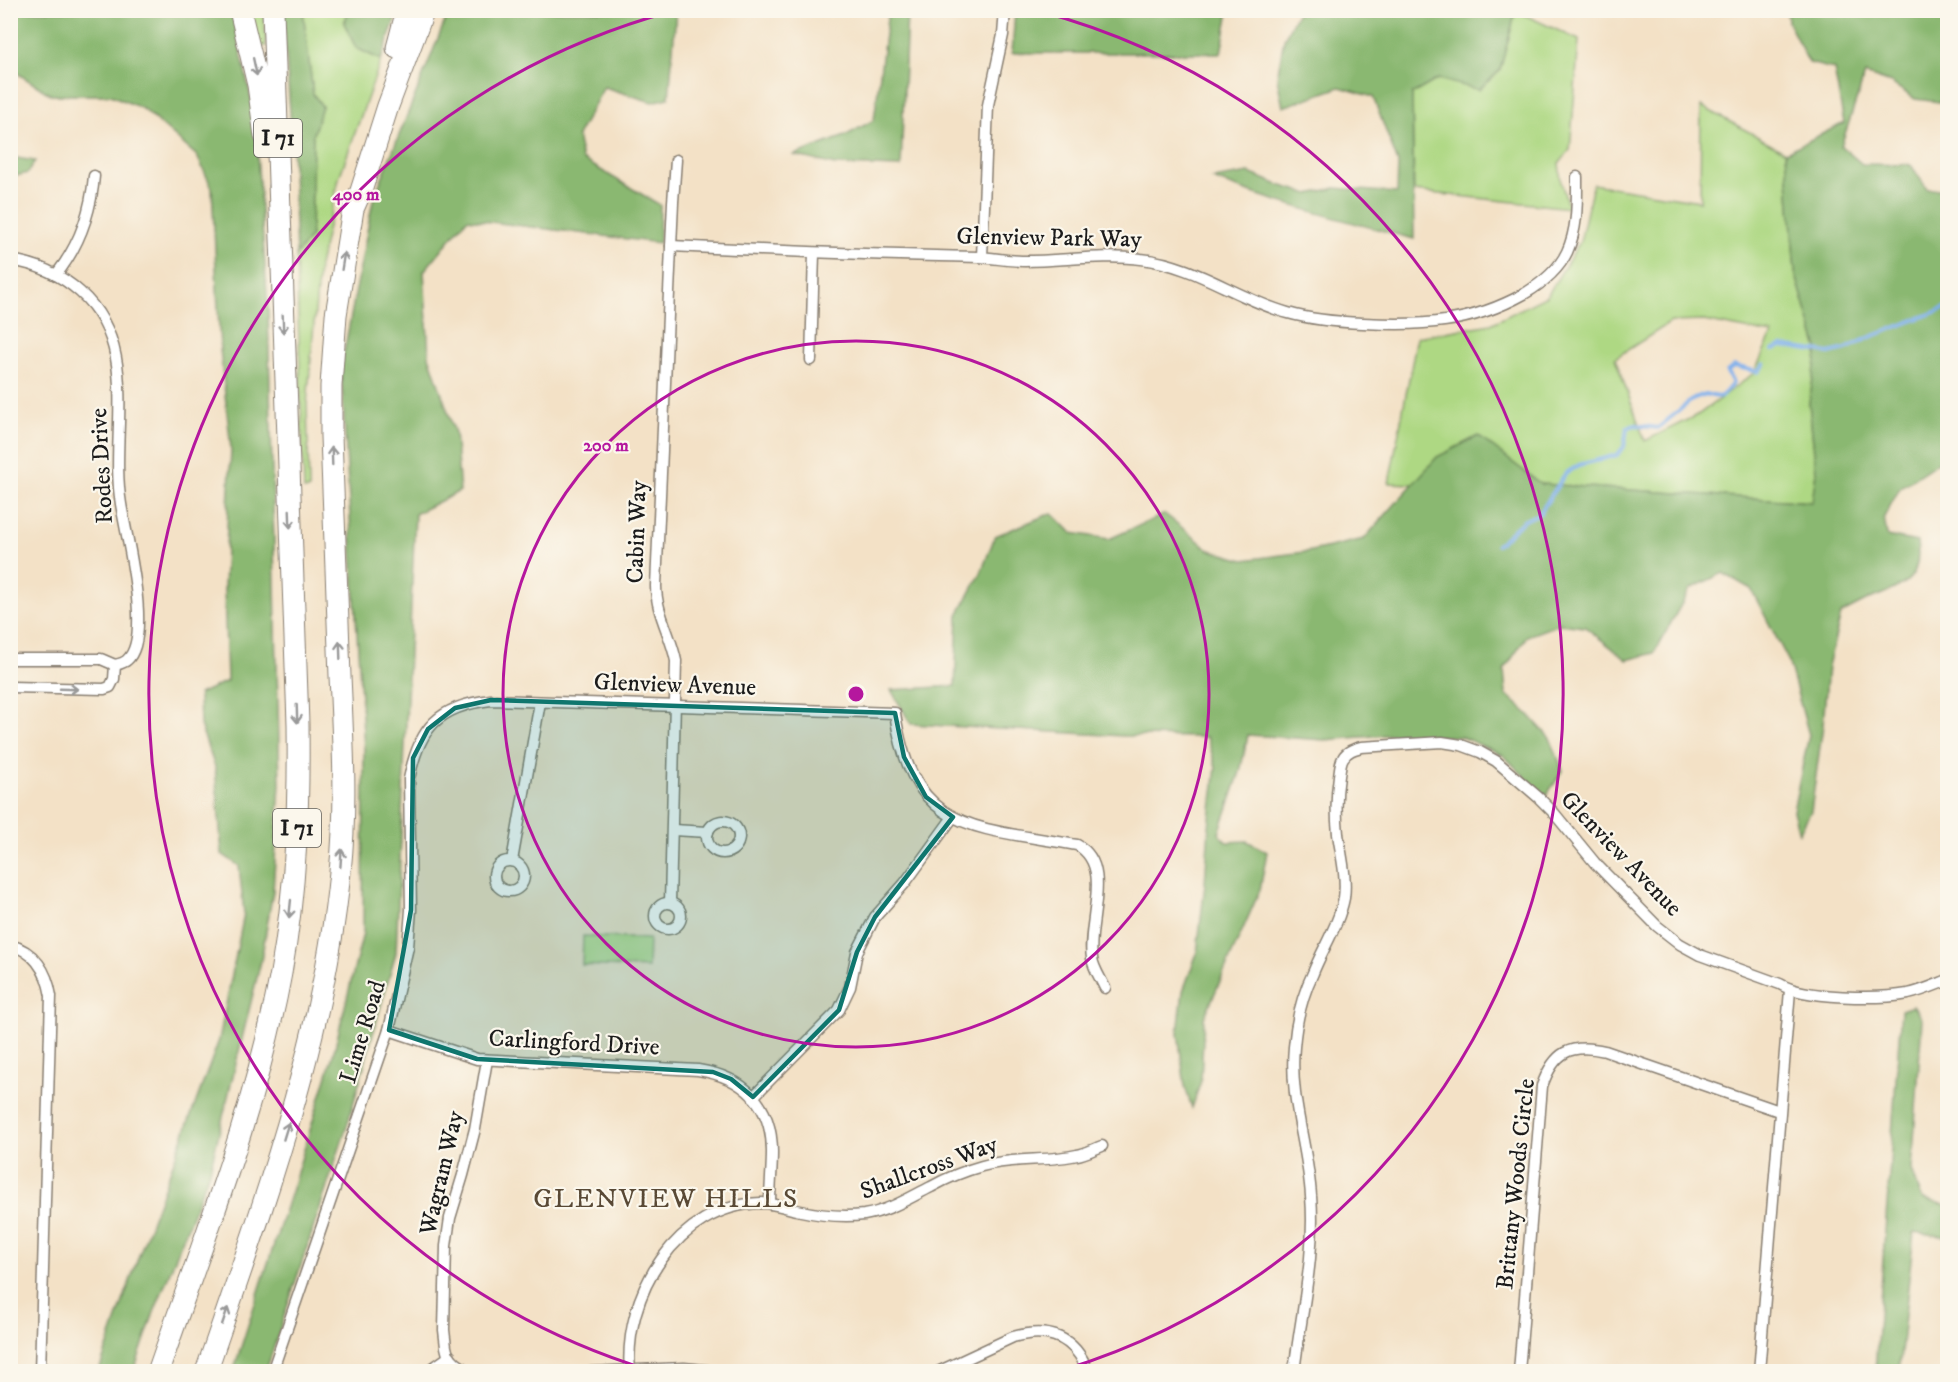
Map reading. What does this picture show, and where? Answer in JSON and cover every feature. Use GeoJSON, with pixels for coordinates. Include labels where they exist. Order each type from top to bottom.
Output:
{"type":"FeatureCollection","features":[{"type":"Feature","properties":{"kind":"highway"},"geometry":{"type":"LineString","coordinates":[[240,10],[258,85],[281,266]]}},
{"type":"Feature","properties":{"kind":"highway","name":"I 71"},"geometry":{"type":"LineString","coordinates":[[158,1371],[250,1099],[271,1019],[290,917],[296,852],[298,745],[273,10]]}},
{"type":"Feature","properties":{"kind":"highway"},"geometry":{"type":"LineString","coordinates":[[353,209],[351,189],[398,47],[407,10]]}},
{"type":"Feature","properties":{"kind":"highway","name":"I 71"},"geometry":{"type":"LineString","coordinates":[[206,1371],[297,1095],[316,1025],[333,933],[340,871],[345,788],[331,436],[331,386],[336,315],[353,209],[424,10]]}},
{"type":"Feature","properties":{"kind":"street"},"geometry":{"type":"LineString","coordinates":[[982,257],[988,105],[1003,34],[1005,10]]}},
{"type":"Feature","properties":{"kind":"street","name":"Cabin Way"},"geometry":{"type":"LineString","coordinates":[[670,903],[676,661],[674,647],[659,614],[656,586],[676,160]]}},
{"type":"Feature","properties":{"kind":"street"},"geometry":{"type":"LineString","coordinates":[[57,275],[66,264],[77,243],[88,215],[94,176]]}},
{"type":"Feature","properties":{"kind":"street","name":"Glenview Park Way"},"geometry":{"type":"LineString","coordinates":[[671,246],[814,253],[982,257],[1023,261],[1117,257],[1142,259],[1192,272],[1286,312],[1325,321],[1400,326],[1467,318],[1494,309],[1539,285],[1567,253],[1576,222],[1577,177]]}},
{"type":"Feature","properties":{"kind":"street"},"geometry":{"type":"LineString","coordinates":[[811,360],[814,253]]}},
{"type":"Feature","properties":{"kind":"street","name":"Rodes Drive"},"geometry":{"type":"LineString","coordinates":[[10,260],[30,264],[69,282],[102,317],[115,347],[118,366],[120,500],[134,571],[138,630],[138,640],[127,661],[115,665]]}},
{"type":"Feature","properties":{"kind":"street"},"geometry":{"type":"LineString","coordinates":[[10,659],[101,659],[115,665],[114,679],[110,687],[104,689],[10,687]]}},
{"type":"Feature","properties":{"kind":"street","name":"Glenview Avenue"},"geometry":{"type":"LineString","coordinates":[[455,708],[490,700],[895,713],[904,758],[914,780],[938,808],[953,817]]}},
{"type":"Feature","properties":{"kind":"street"},"geometry":{"type":"LineString","coordinates":[[512,861],[540,702]]}},
{"type":"Feature","properties":{"kind":"street","name":"Lime Road"},"geometry":{"type":"LineString","coordinates":[[272,1371],[389,1030],[408,947],[411,910],[409,779],[413,758],[428,729],[438,718],[455,708]]}},
{"type":"Feature","properties":{"kind":"street","name":"Glenview Avenue"},"geometry":{"type":"LineString","coordinates":[[1294,1371],[1308,1277],[1312,1232],[1308,1166],[1293,1078],[1294,1048],[1305,992],[1334,927],[1344,898],[1344,876],[1336,809],[1343,758],[1353,749],[1442,742],[1461,745],[1496,761],[1554,813],[1595,863],[1657,926],[1680,944],[1700,955],[1780,984],[1790,990],[1845,996],[1902,995],[1947,980]]}},
{"type":"Feature","properties":{"kind":"street"},"geometry":{"type":"LineString","coordinates":[[770,1204],[771,1134],[765,1116],[753,1097],[840,1010],[850,987],[857,952],[875,917],[905,883],[953,817],[966,824],[1077,844],[1086,849],[1097,868],[1092,958],[1105,988]]}},
{"type":"Feature","properties":{"kind":"street"},"geometry":{"type":"LineString","coordinates":[[673,830],[708,832]]}},
{"type":"Feature","properties":{"kind":"street"},"geometry":{"type":"LineString","coordinates":[[10,945],[28,953],[39,964],[47,979],[51,996],[40,1371]]}},
{"type":"Feature","properties":{"kind":"street"},"geometry":{"type":"LineString","coordinates":[[1759,1371],[1790,990]]}},
{"type":"Feature","properties":{"kind":"street","name":"Carlingford Drive"},"geometry":{"type":"LineString","coordinates":[[389,1030],[477,1059],[713,1072],[731,1079],[753,1097]]}},
{"type":"Feature","properties":{"kind":"street","name":"Brittany Woods Circle"},"geometry":{"type":"LineString","coordinates":[[1519,1371],[1542,1086],[1547,1071],[1558,1058],[1576,1048],[1586,1047],[1605,1051],[1779,1111]]}},
{"type":"Feature","properties":{"kind":"street","name":"Wagram Way"},"geometry":{"type":"LineString","coordinates":[[460,1366],[446,1347],[444,1330],[447,1237],[450,1218],[464,1175],[475,1129],[487,1060]]}},
{"type":"Feature","properties":{"kind":"street","name":"Shallcross Way"},"geometry":{"type":"LineString","coordinates":[[630,1371],[630,1340],[634,1316],[651,1275],[666,1253],[684,1234],[698,1223],[718,1213],[739,1206],[761,1203],[818,1215],[847,1217],[866,1215],[888,1209],[950,1177],[983,1166],[1015,1160],[1077,1155],[1102,1146]]}},
{"type":"Feature","properties":{"kind":"street"},"geometry":{"type":"LineString","coordinates":[[938,1371],[1024,1334],[1051,1335],[1066,1341],[1077,1348],[1088,1371]]}},
{"type":"Feature","properties":{"kind":"street"},"geometry":{"type":"LineString","coordinates":[[426,1371],[460,1366]]}},
{"type":"Feature","properties":{"kind":"street"},"geometry":{"type":"LineString","coordinates":[[591,1371],[684,1368],[725,1371]]}},
{"type":"Feature","properties":{"kind":"highlighted area"},"geometry":{"type":"Polygon","coordinates":[[[491,700],[895,713],[904,757],[926,797],[953,817],[875,917],[857,952],[839,1010],[753,1097],[731,1079],[713,1072],[477,1059],[389,1030],[411,910],[413,758],[428,729],[455,708],[491,700]]]}},
{"type":"Feature","properties":{"kind":"green space"},"geometry":{"type":"Polygon","coordinates":[[[1015,10],[1229,11],[1221,53],[1012,53],[1015,10]]]}},
{"type":"Feature","properties":{"kind":"green space"},"geometry":{"type":"Polygon","coordinates":[[[1447,10],[1451,13],[1470,12],[1471,10],[1516,11],[1500,70],[1479,90],[1438,79],[1412,94],[1414,239],[1287,204],[1213,179],[1249,173],[1309,194],[1335,188],[1397,193],[1398,163],[1373,97],[1340,87],[1283,107],[1277,78],[1284,39],[1298,11],[1447,10]]]}},
{"type":"Feature","properties":{"kind":"green space"},"geometry":{"type":"Polygon","coordinates":[[[10,11],[232,11],[254,112],[268,308],[280,784],[273,891],[261,961],[210,1170],[153,1315],[134,1371],[99,1371],[139,1255],[219,1040],[244,914],[239,866],[222,854],[215,767],[200,725],[199,694],[227,681],[224,587],[231,449],[220,349],[212,188],[197,156],[143,109],[111,95],[51,95],[11,69],[10,11]]]}},
{"type":"Feature","properties":{"kind":"green space"},"geometry":{"type":"Polygon","coordinates":[[[248,11],[264,11],[266,46],[259,47],[248,11]]]}},
{"type":"Feature","properties":{"kind":"green space"},"geometry":{"type":"Polygon","coordinates":[[[283,11],[303,11],[313,94],[322,106],[313,135],[311,236],[296,255],[292,141],[283,11]]]}},
{"type":"Feature","properties":{"kind":"green space"},"geometry":{"type":"Polygon","coordinates":[[[303,11],[349,11],[344,23],[356,48],[381,60],[339,178],[319,266],[307,404],[309,489],[304,490],[296,255],[311,236],[313,135],[322,106],[313,94],[303,11]]]}},
{"type":"Feature","properties":{"kind":"green space"},"geometry":{"type":"Polygon","coordinates":[[[349,11],[398,11],[381,60],[356,48],[344,23],[349,11]]]}},
{"type":"Feature","properties":{"kind":"green space"},"geometry":{"type":"Polygon","coordinates":[[[449,11],[676,11],[669,98],[652,102],[604,87],[577,136],[582,159],[660,205],[659,243],[467,219],[424,271],[429,356],[455,433],[460,491],[415,514],[396,953],[347,1126],[266,1371],[233,1372],[333,1055],[363,933],[364,749],[341,368],[373,200],[449,11]]]}},
{"type":"Feature","properties":{"kind":"green space"},"geometry":{"type":"Polygon","coordinates":[[[888,11],[907,11],[901,167],[835,165],[794,155],[845,136],[874,120],[888,11]]]}},
{"type":"Feature","properties":{"kind":"green space"},"geometry":{"type":"Polygon","coordinates":[[[1516,11],[1579,40],[1570,150],[1559,163],[1561,182],[1569,208],[1414,191],[1412,94],[1438,79],[1500,70],[1516,11]]]}},
{"type":"Feature","properties":{"kind":"green space"},"geometry":{"type":"Polygon","coordinates":[[[1787,11],[1826,11],[1835,16],[1848,11],[1947,11],[1947,103],[1915,99],[1891,83],[1865,74],[1841,146],[1862,164],[1911,165],[1927,189],[1947,189],[1947,456],[1900,488],[1884,517],[1887,536],[1917,542],[1917,566],[1913,574],[1900,586],[1841,614],[1828,666],[1823,725],[1811,811],[1799,833],[1793,811],[1809,735],[1788,660],[1751,589],[1723,573],[1690,589],[1654,653],[1627,660],[1585,627],[1559,624],[1527,636],[1504,670],[1506,694],[1550,738],[1563,771],[1545,797],[1503,755],[1462,737],[1398,734],[1325,740],[1248,735],[1240,772],[1219,833],[1226,842],[1247,841],[1267,852],[1260,890],[1204,1018],[1201,1081],[1192,1108],[1185,1087],[1178,1033],[1183,991],[1197,953],[1205,883],[1216,767],[1207,737],[1124,736],[911,724],[891,690],[955,686],[958,615],[981,573],[995,536],[1052,513],[1072,533],[1109,539],[1165,514],[1210,550],[1244,560],[1312,551],[1364,539],[1437,457],[1478,436],[1541,484],[1812,502],[1816,472],[1809,403],[1818,349],[1795,272],[1786,152],[1844,123],[1834,69],[1809,63],[1788,22],[1787,11]]]}},
{"type":"Feature","properties":{"kind":"green space"},"geometry":{"type":"Polygon","coordinates":[[[1701,106],[1786,152],[1795,272],[1818,349],[1809,403],[1816,472],[1813,502],[1541,484],[1478,437],[1437,457],[1414,484],[1389,483],[1417,337],[1491,324],[1547,296],[1580,242],[1593,184],[1700,201],[1701,106]],[[1704,321],[1671,322],[1615,358],[1645,441],[1699,414],[1754,373],[1772,334],[1704,321]]]}},
{"type":"Feature","properties":{"kind":"green space"},"geometry":{"type":"Polygon","coordinates":[[[11,157],[35,161],[28,173],[11,177],[11,157]]]}},
{"type":"Feature","properties":{"kind":"green space"},"geometry":{"type":"Polygon","coordinates":[[[583,936],[649,939],[648,968],[582,965],[583,936]]]}},
{"type":"Feature","properties":{"kind":"green space"},"geometry":{"type":"Polygon","coordinates":[[[1913,1006],[1922,1019],[1912,1170],[1922,1199],[1947,1205],[1947,1237],[1914,1232],[1899,1371],[1875,1371],[1901,1010],[1913,1006]]]}},
{"type":"Feature","properties":{"kind":"waterway"},"geometry":{"type":"LineString","coordinates":[[1773,350],[1781,346],[1829,353],[1846,349],[1948,307]]}},
{"type":"Feature","properties":{"kind":"waterway"},"geometry":{"type":"LineString","coordinates":[[1497,545],[1523,521],[1540,513],[1565,474],[1579,465],[1617,455],[1624,447],[1627,428],[1635,425],[1658,428],[1694,398],[1706,394],[1722,396],[1733,383],[1727,372],[1734,366],[1758,372],[1764,364]]}},
{"type":"Feature","properties":{"kind":"district","name":"GLENVIEW HILLS"},"geometry":{"type":"Point","coordinates":[666,1199]}}]}
